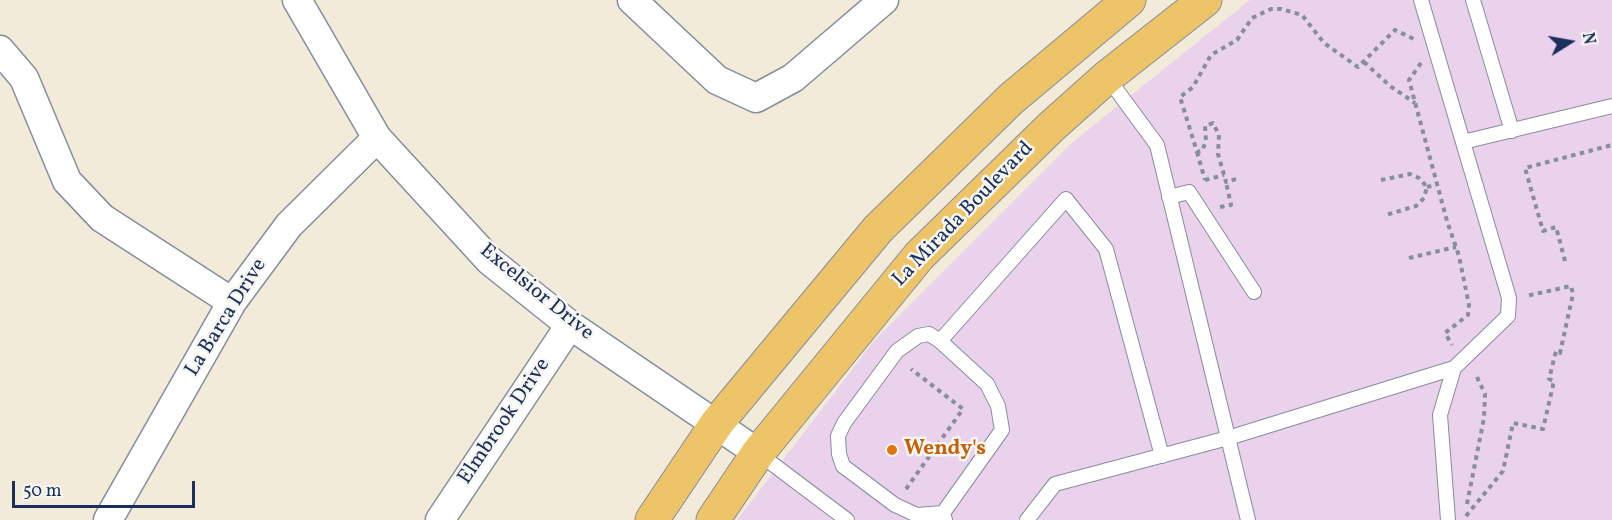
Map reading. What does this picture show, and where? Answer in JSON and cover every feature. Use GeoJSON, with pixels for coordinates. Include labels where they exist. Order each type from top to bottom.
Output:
{"type":"FeatureCollection","features":[{"type":"Feature","properties":{"kind":"main road"},"geometry":{"type":"LineString","coordinates":[[652,520],[717,423],[878,229],[1011,99],[1129,0]]}},
{"type":"Feature","properties":{"kind":"main road","name":"La Mirada Boulevard"},"geometry":{"type":"LineString","coordinates":[[713,520],[758,453],[919,256],[1051,127],[1107,76],[1205,0]]}},
{"type":"Feature","properties":{"kind":"street","name":"Excelsior Drive"},"geometry":{"type":"LineString","coordinates":[[297,0],[376,138],[490,261],[570,325],[758,453]]}},
{"type":"Feature","properties":{"kind":"street"},"geometry":{"type":"LineString","coordinates":[[632,0],[717,80],[756,98],[793,78],[884,0]]}},
{"type":"Feature","properties":{"kind":"street"},"geometry":{"type":"LineString","coordinates":[[0,50],[24,78],[67,181],[102,218],[232,302]]}},
{"type":"Feature","properties":{"kind":"street","name":"La Barca Drive"},"geometry":{"type":"LineString","coordinates":[[108,520],[232,302],[289,225],[376,138]]}},
{"type":"Feature","properties":{"kind":"street","name":"Elmbrook Drive"},"geometry":{"type":"LineString","coordinates":[[440,520],[570,325]]}},
{"type":"Feature","properties":{"kind":"lane"},"geometry":{"type":"LineString","coordinates":[[1027,520],[1055,484],[1228,438],[1454,368],[1508,316],[1509,298],[1421,0]]}},
{"type":"Feature","properties":{"kind":"lane"},"geometry":{"type":"LineString","coordinates":[[1473,0],[1512,131]]}},
{"type":"Feature","properties":{"kind":"lane"},"geometry":{"type":"LineString","coordinates":[[1107,76],[1157,145],[1248,520]]}},
{"type":"Feature","properties":{"kind":"lane"},"geometry":{"type":"LineString","coordinates":[[1463,142],[1612,106]]}},
{"type":"Feature","properties":{"kind":"lane"},"geometry":{"type":"LineString","coordinates":[[1169,196],[1189,192],[1254,292]]}},
{"type":"Feature","properties":{"kind":"lane"},"geometry":{"type":"LineString","coordinates":[[940,341],[1066,199],[1106,249],[1162,456]]}},
{"type":"Feature","properties":{"kind":"lane"},"geometry":{"type":"LineString","coordinates":[[929,334],[940,341],[987,384],[998,406],[1002,430],[944,517],[917,515],[895,505],[843,466],[838,454],[838,436],[844,423],[897,351],[918,336],[929,334]]}},
{"type":"Feature","properties":{"kind":"lane"},"geometry":{"type":"LineString","coordinates":[[1448,520],[1440,415],[1454,368]]}},
{"type":"Feature","properties":{"kind":"lane"},"geometry":{"type":"LineString","coordinates":[[758,453],[847,520]]}},
{"type":"Feature","properties":{"kind":"path"},"geometry":{"type":"LineString","coordinates":[[1231,205],[1218,154],[1217,127],[1213,123],[1205,126],[1206,141],[1202,151],[1197,152],[1180,97],[1193,87],[1211,55],[1237,40],[1252,18],[1271,9],[1292,11],[1302,15],[1334,52],[1358,67],[1395,30],[1415,40],[1417,48]]}},
{"type":"Feature","properties":{"kind":"path"},"geometry":{"type":"LineString","coordinates":[[1419,56],[1421,63],[1409,80],[1446,221],[1456,247],[1469,305],[1468,315],[1445,333],[1452,346]]}},
{"type":"Feature","properties":{"kind":"path"},"geometry":{"type":"LineString","coordinates":[[1364,62],[1390,86],[1416,103]]}},
{"type":"Feature","properties":{"kind":"path"},"geometry":{"type":"LineString","coordinates":[[1565,261],[1556,227],[1542,231],[1525,168],[1612,145]]}},
{"type":"Feature","properties":{"kind":"path"},"geometry":{"type":"LineString","coordinates":[[1381,180],[1410,174],[1419,178],[1427,187]]}},
{"type":"Feature","properties":{"kind":"path"},"geometry":{"type":"LineString","coordinates":[[1205,180],[1224,175]]}},
{"type":"Feature","properties":{"kind":"path"},"geometry":{"type":"LineString","coordinates":[[1226,182],[1236,179]]}},
{"type":"Feature","properties":{"kind":"path"},"geometry":{"type":"LineString","coordinates":[[1427,187],[1438,184]]}},
{"type":"Feature","properties":{"kind":"path"},"geometry":{"type":"LineString","coordinates":[[1386,215],[1416,206],[1424,198],[1427,187]]}},
{"type":"Feature","properties":{"kind":"path"},"geometry":{"type":"LineString","coordinates":[[1409,258],[1456,247]]}},
{"type":"Feature","properties":{"kind":"path"},"geometry":{"type":"LineString","coordinates":[[1476,375],[1485,394],[1484,418],[1466,516],[1503,471],[1513,423],[1543,429],[1554,381],[1549,379],[1556,351],[1560,353],[1573,294],[1571,286],[1532,296],[1509,298]]}},
{"type":"Feature","properties":{"kind":"path"},"geometry":{"type":"LineString","coordinates":[[901,497],[963,409],[911,369]]}},
{"type":"Feature","properties":{"kind":"shaded area"},"geometry":{"type":"Polygon","coordinates":[[[1250,0],[1612,0],[1612,520],[737,520],[874,341],[1074,141],[1250,0]]]}},
{"type":"Feature","properties":{"kind":"place","name":"Wendy's"},"geometry":{"type":"Point","coordinates":[892,450]}}]}
